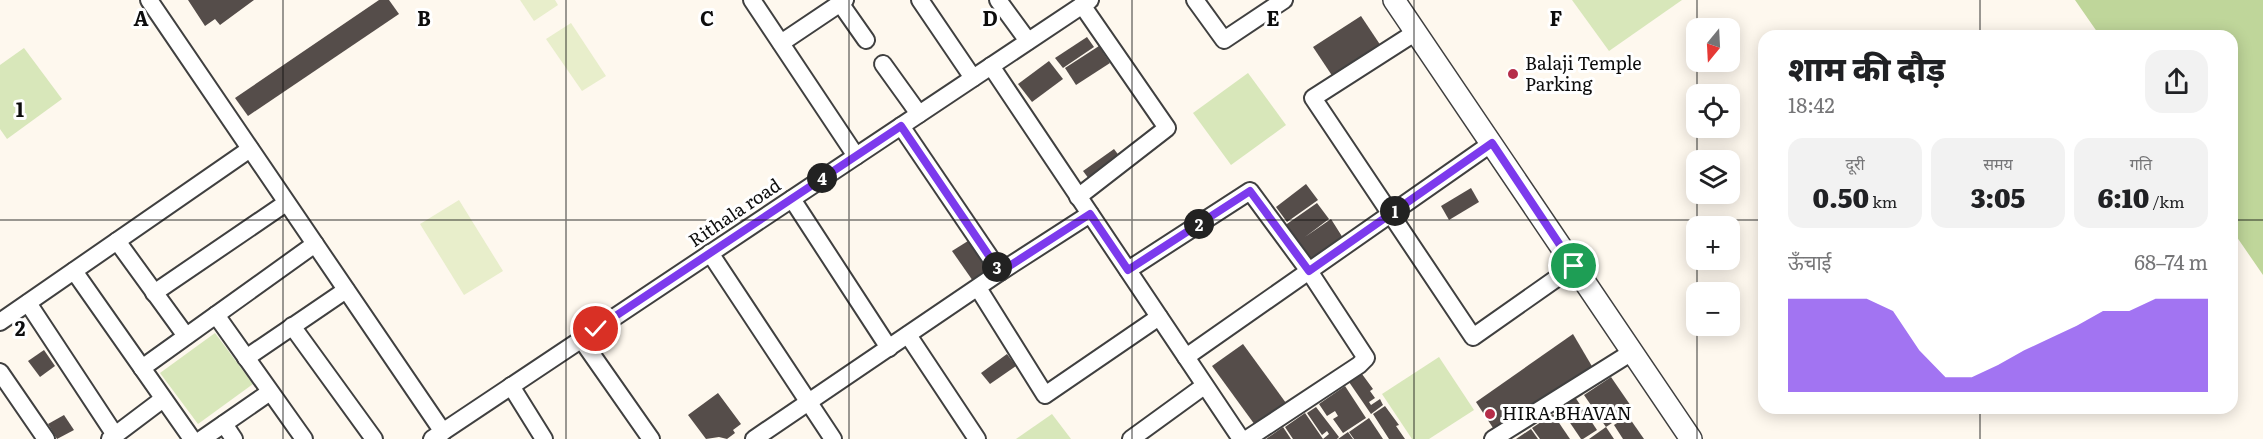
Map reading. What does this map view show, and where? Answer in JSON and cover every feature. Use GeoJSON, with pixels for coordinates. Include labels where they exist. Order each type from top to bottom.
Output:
{"type":"FeatureCollection","features":[{"type":"Feature","properties":{"kind":"street"},"geometry":{"type":"LineString","coordinates":[[149,0],[346,290],[437,435]]}},
{"type":"Feature","properties":{"kind":"street"},"geometry":{"type":"LineString","coordinates":[[752,0],[856,156]]}},
{"type":"Feature","properties":{"kind":"street"},"geometry":{"type":"LineString","coordinates":[[920,0],[973,78]]}},
{"type":"Feature","properties":{"kind":"street"},"geometry":{"type":"LineString","coordinates":[[999,0],[1028,41]]}},
{"type":"Feature","properties":{"kind":"street"},"geometry":{"type":"LineString","coordinates":[[1195,0],[1224,40],[1284,0]]}},
{"type":"Feature","properties":{"kind":"street"},"geometry":{"type":"LineString","coordinates":[[1394,0],[1632,352],[1686,437]]}},
{"type":"Feature","properties":{"kind":"street"},"geometry":{"type":"LineString","coordinates":[[781,44],[843,2],[866,40]]}},
{"type":"Feature","properties":{"kind":"street"},"geometry":{"type":"LineString","coordinates":[[1078,197],[1167,128],[1086,3]]}},
{"type":"Feature","properties":{"kind":"street","name":"Rithala road"},"geometry":{"type":"LineString","coordinates":[[437,435],[1086,3]]}},
{"type":"Feature","properties":{"kind":"street"},"geometry":{"type":"LineString","coordinates":[[1416,32],[1313,98],[1473,337],[1574,266]]}},
{"type":"Feature","properties":{"kind":"street"},"geometry":{"type":"LineString","coordinates":[[883,64],[919,114]]}},
{"type":"Feature","properties":{"kind":"street"},"geometry":{"type":"LineString","coordinates":[[991,66],[1241,439]]}},
{"type":"Feature","properties":{"kind":"street"},"geometry":{"type":"LineString","coordinates":[[901,126],[1000,272]]}},
{"type":"Feature","properties":{"kind":"street"},"geometry":{"type":"LineString","coordinates":[[1186,357],[1492,143]]}},
{"type":"Feature","properties":{"kind":"street"},"geometry":{"type":"LineString","coordinates":[[0,322],[250,149]]}},
{"type":"Feature","properties":{"kind":"street"},"geometry":{"type":"LineString","coordinates":[[1128,270],[1250,191],[1309,271],[1366,358],[1247,439]]}},
{"type":"Feature","properties":{"kind":"street"},"geometry":{"type":"LineString","coordinates":[[792,199],[889,348]]}},
{"type":"Feature","properties":{"kind":"street"},"geometry":{"type":"LineString","coordinates":[[154,293],[286,203]]}},
{"type":"Feature","properties":{"kind":"street"},"geometry":{"type":"LineString","coordinates":[[754,439],[1000,272],[1090,214]]}},
{"type":"Feature","properties":{"kind":"street"},"geometry":{"type":"LineString","coordinates":[[117,241],[186,336]]}},
{"type":"Feature","properties":{"kind":"street"},"geometry":{"type":"LineString","coordinates":[[142,368],[315,244]]}},
{"type":"Feature","properties":{"kind":"street"},"geometry":{"type":"LineString","coordinates":[[710,253],[833,439]]}},
{"type":"Feature","properties":{"kind":"street"},"geometry":{"type":"LineString","coordinates":[[74,271],[192,439]]}},
{"type":"Feature","properties":{"kind":"street"},"geometry":{"type":"LineString","coordinates":[[978,288],[1046,395],[1159,316]]}},
{"type":"Feature","properties":{"kind":"street"},"geometry":{"type":"LineString","coordinates":[[246,358],[346,290]]}},
{"type":"Feature","properties":{"kind":"street"},"geometry":{"type":"LineString","coordinates":[[28,303],[113,437],[164,399]]}},
{"type":"Feature","properties":{"kind":"street"},"geometry":{"type":"LineString","coordinates":[[216,315],[304,439]]}},
{"type":"Feature","properties":{"kind":"street"},"geometry":{"type":"LineString","coordinates":[[292,326],[374,439]]}},
{"type":"Feature","properties":{"kind":"street"},"geometry":{"type":"LineString","coordinates":[[908,335],[977,439]]}},
{"type":"Feature","properties":{"kind":"street"},"geometry":{"type":"LineString","coordinates":[[581,339],[651,439]]}},
{"type":"Feature","properties":{"kind":"street"},"geometry":{"type":"LineString","coordinates":[[1493,439],[1632,352]]}},
{"type":"Feature","properties":{"kind":"street"},"geometry":{"type":"LineString","coordinates":[[0,372],[46,439]]}},
{"type":"Feature","properties":{"kind":"street"},"geometry":{"type":"LineString","coordinates":[[511,386],[544,439]]}},
{"type":"Feature","properties":{"kind":"street"},"geometry":{"type":"LineString","coordinates":[[1131,439],[1204,386]]}},
{"type":"Feature","properties":{"kind":"street"},"geometry":{"type":"LineString","coordinates":[[202,439],[270,392]]}},
{"type":"Feature","properties":{"kind":"street"},"geometry":{"type":"LineString","coordinates":[[224,424],[234,439]]}},
{"type":"Feature","properties":{"kind":"green space"},"geometry":{"type":"Polygon","coordinates":[[[520,0],[555,0],[558,5],[534,21],[520,0]]]}},
{"type":"Feature","properties":{"kind":"green space"},"geometry":{"type":"Polygon","coordinates":[[[1572,0],[1682,0],[1609,51],[1572,0]]]}},
{"type":"Feature","properties":{"kind":"green space"},"geometry":{"type":"Polygon","coordinates":[[[2075,0],[2263,0],[2263,275],[2238,239],[2238,30],[2096,30],[2075,0]]]}},
{"type":"Feature","properties":{"kind":"green space"},"geometry":{"type":"Polygon","coordinates":[[[571,23],[606,76],[582,91],[546,39],[571,23]]]}},
{"type":"Feature","properties":{"kind":"green space"},"geometry":{"type":"Polygon","coordinates":[[[24,48],[62,99],[7,139],[0,129],[0,65],[24,48]]]}},
{"type":"Feature","properties":{"kind":"green space"},"geometry":{"type":"Polygon","coordinates":[[[1248,73],[1286,125],[1231,165],[1193,113],[1248,73]]]}},
{"type":"Feature","properties":{"kind":"green space"},"geometry":{"type":"Polygon","coordinates":[[[459,200],[503,271],[464,295],[420,224],[459,200]]]}},
{"type":"Feature","properties":{"kind":"green space"},"geometry":{"type":"Polygon","coordinates":[[[215,333],[253,384],[198,424],[160,373],[215,333]]]}},
{"type":"Feature","properties":{"kind":"green space"},"geometry":{"type":"Polygon","coordinates":[[[1439,357],[1474,410],[1429,439],[1412,439],[1382,394],[1439,357]]]}},
{"type":"Feature","properties":{"kind":"green space"},"geometry":{"type":"Polygon","coordinates":[[[1052,414],[1071,439],[1016,439],[1052,414]]]}},
{"type":"Feature","properties":{"kind":"building"},"geometry":{"type":"Polygon","coordinates":[[[188,0],[254,0],[220,25],[215,19],[205,26],[188,0]]]}},
{"type":"Feature","properties":{"kind":"building"},"geometry":{"type":"Polygon","coordinates":[[[379,0],[389,0],[399,14],[248,116],[235,98],[379,0]]]}},
{"type":"Feature","properties":{"kind":"building"},"geometry":{"type":"Polygon","coordinates":[[[1361,16],[1381,46],[1333,77],[1313,47],[1361,16]]]}},
{"type":"Feature","properties":{"kind":"building"},"geometry":{"type":"Polygon","coordinates":[[[1087,37],[1094,47],[1063,68],[1055,58],[1087,37]]]}},
{"type":"Feature","properties":{"kind":"building"},"geometry":{"type":"Polygon","coordinates":[[[1099,46],[1110,63],[1076,85],[1065,68],[1099,46]]]}},
{"type":"Feature","properties":{"kind":"building"},"geometry":{"type":"Polygon","coordinates":[[[1049,61],[1063,79],[1032,102],[1018,84],[1049,61]]]}},
{"type":"Feature","properties":{"kind":"building"},"geometry":{"type":"Polygon","coordinates":[[[1114,149],[1123,161],[1092,183],[1083,171],[1114,149]]]}},
{"type":"Feature","properties":{"kind":"building"},"geometry":{"type":"Polygon","coordinates":[[[1306,184],[1318,200],[1287,222],[1276,207],[1306,184]]]}},
{"type":"Feature","properties":{"kind":"building"},"geometry":{"type":"Polygon","coordinates":[[[1471,188],[1479,202],[1449,220],[1441,206],[1471,188]]]}},
{"type":"Feature","properties":{"kind":"building"},"geometry":{"type":"Polygon","coordinates":[[[1317,203],[1329,219],[1305,237],[1331,219],[1343,238],[1309,261],[1284,226],[1317,203]]]}},
{"type":"Feature","properties":{"kind":"building"},"geometry":{"type":"Polygon","coordinates":[[[968,241],[988,270],[973,281],[952,251],[968,241]]]}},
{"type":"Feature","properties":{"kind":"building"},"geometry":{"type":"Polygon","coordinates":[[[1573,334],[1593,368],[1495,431],[1476,402],[1573,334]]]}},
{"type":"Feature","properties":{"kind":"building"},"geometry":{"type":"Polygon","coordinates":[[[1243,344],[1286,403],[1255,425],[1212,366],[1243,344]]]}},
{"type":"Feature","properties":{"kind":"building"},"geometry":{"type":"Polygon","coordinates":[[[44,350],[55,366],[40,377],[28,361],[44,350]]]}},
{"type":"Feature","properties":{"kind":"building"},"geometry":{"type":"Polygon","coordinates":[[[1007,354],[1016,366],[990,384],[981,373],[1007,354]]]}},
{"type":"Feature","properties":{"kind":"building"},"geometry":{"type":"Polygon","coordinates":[[[1362,374],[1373,389],[1370,391],[1375,398],[1369,402],[1371,405],[1380,399],[1383,405],[1371,414],[1349,382],[1362,374]]]}},
{"type":"Feature","properties":{"kind":"building"},"geometry":{"type":"Polygon","coordinates":[[[1611,377],[1633,409],[1606,427],[1584,395],[1611,377]]]}},
{"type":"Feature","properties":{"kind":"building"},"geometry":{"type":"Polygon","coordinates":[[[1345,386],[1366,418],[1343,433],[1333,419],[1338,416],[1335,411],[1327,416],[1319,404],[1345,386]]]}},
{"type":"Feature","properties":{"kind":"building"},"geometry":{"type":"Polygon","coordinates":[[[718,393],[741,424],[727,439],[719,437],[706,439],[688,415],[718,393]]]}},
{"type":"Feature","properties":{"kind":"building"},"geometry":{"type":"Polygon","coordinates":[[[1575,397],[1597,430],[1583,439],[1560,408],[1575,397]]]}},
{"type":"Feature","properties":{"kind":"building"},"geometry":{"type":"Polygon","coordinates":[[[1385,406],[1399,425],[1396,426],[1405,439],[1389,439],[1373,414],[1385,406]]]}},
{"type":"Feature","properties":{"kind":"building"},"geometry":{"type":"Polygon","coordinates":[[[1316,407],[1339,437],[1337,439],[1323,439],[1329,434],[1327,431],[1322,435],[1307,413],[1316,407]]]}},
{"type":"Feature","properties":{"kind":"building"},"geometry":{"type":"Polygon","coordinates":[[[1305,413],[1323,439],[1293,439],[1285,427],[1305,413]]]}},
{"type":"Feature","properties":{"kind":"building"},"geometry":{"type":"Polygon","coordinates":[[[1553,414],[1570,439],[1540,439],[1532,428],[1553,414]]]}},
{"type":"Feature","properties":{"kind":"building"},"geometry":{"type":"Polygon","coordinates":[[[64,415],[74,430],[57,439],[48,424],[64,415]]]}},
{"type":"Feature","properties":{"kind":"building"},"geometry":{"type":"Polygon","coordinates":[[[1628,416],[1644,439],[1623,439],[1614,425],[1628,416]]]}},
{"type":"Feature","properties":{"kind":"building"},"geometry":{"type":"Polygon","coordinates":[[[1369,418],[1383,439],[1354,439],[1349,432],[1369,418]]]}},
{"type":"Feature","properties":{"kind":"building"},"geometry":{"type":"Polygon","coordinates":[[[1283,427],[1291,439],[1266,439],[1283,427]]]}},
{"type":"Feature","properties":{"kind":"building"},"geometry":{"type":"Polygon","coordinates":[[[1606,427],[1614,439],[1589,439],[1606,427]]]}},
{"type":"Feature","properties":{"kind":"building"},"geometry":{"type":"Polygon","coordinates":[[[1531,429],[1538,439],[1516,439],[1531,429]]]}},
{"type":"Feature","properties":{"kind":"building"},"geometry":{"type":"Polygon","coordinates":[[[1348,432],[1353,439],[1338,439],[1348,432]]]}},
{"type":"Feature","properties":{"kind":"place","name":"Balaji Temple Parking"},"geometry":{"type":"Point","coordinates":[1513,74]}},
{"type":"Feature","properties":{"kind":"place","name":"HIRA BHAVAN"},"geometry":{"type":"Point","coordinates":[1490,414]}},
{"type":"Feature","properties":{"kind":"route"},"geometry":{"type":"LineString","coordinates":[[596,329],[901,126],[1000,272],[1090,214],[1128,270],[1250,191],[1309,271],[1492,143],[1574,266]]}}]}
